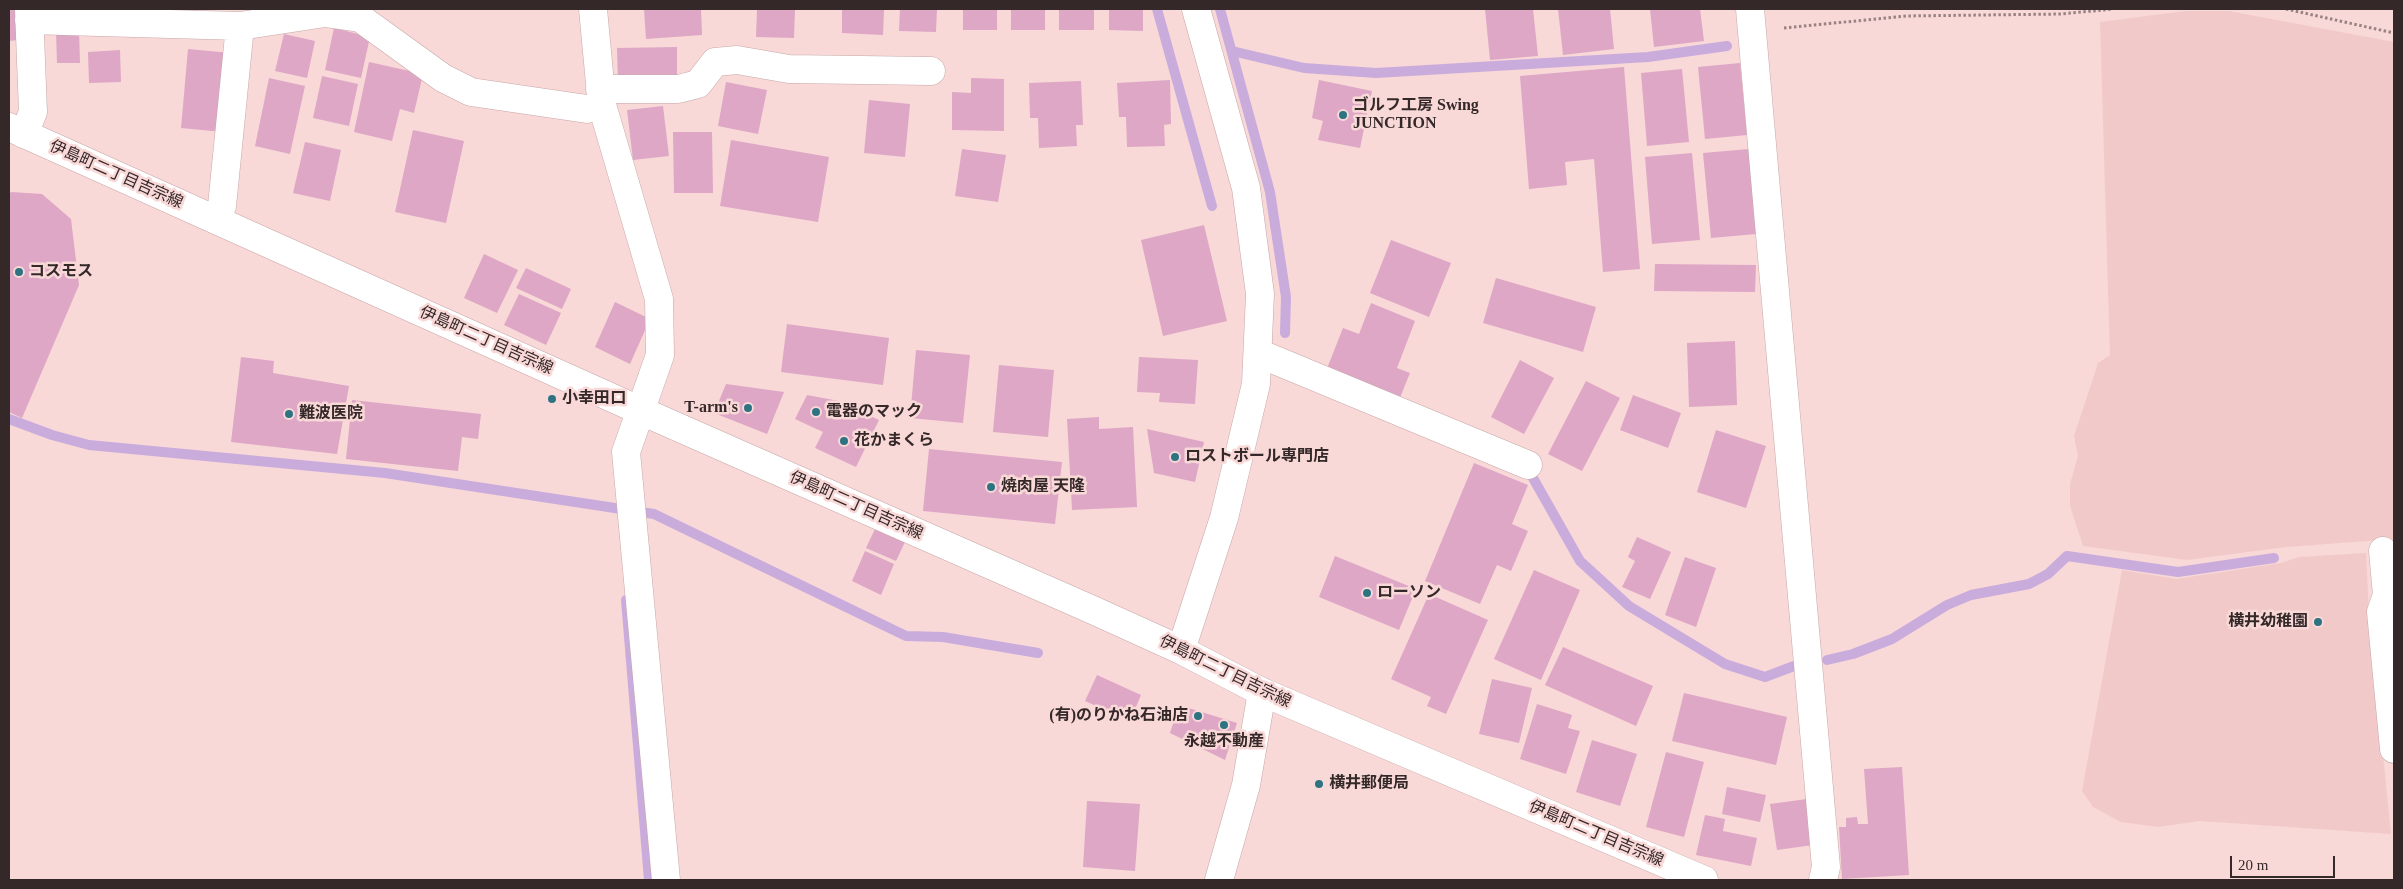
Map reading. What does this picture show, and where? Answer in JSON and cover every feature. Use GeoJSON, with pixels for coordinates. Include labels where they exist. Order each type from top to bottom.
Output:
{"type":"FeatureCollection","features":[{"type":"Feature","properties":{"kind":"street"},"geometry":{"type":"LineString","coordinates":[[593,9],[596,103],[659,299],[660,355],[639,410],[626,452],[666,880]]}},
{"type":"Feature","properties":{"kind":"street"},"geometry":{"type":"LineString","coordinates":[[1180,650],[1224,518],[1256,384],[1260,294],[1246,188],[1196,9]]}},
{"type":"Feature","properties":{"kind":"street"},"geometry":{"type":"LineString","coordinates":[[17,130],[33,112],[29,14],[240,26],[325,13],[360,18],[443,78],[471,92],[596,103],[698,84],[714,62],[737,60],[789,69],[931,71]]}},
{"type":"Feature","properties":{"kind":"street"},"geometry":{"type":"LineString","coordinates":[[1750,20],[1826,867],[1823,880]]}},
{"type":"Feature","properties":{"kind":"street"},"geometry":{"type":"LineString","coordinates":[[216,220],[222,206],[240,26]]}},
{"type":"Feature","properties":{"kind":"street","name":"伊島町二丁目吉宗線"},"geometry":{"type":"LineString","coordinates":[[17,130],[639,410],[1180,650],[1262,692],[1704,880]]}},
{"type":"Feature","properties":{"kind":"street"},"geometry":{"type":"LineString","coordinates":[[1258,353],[1528,465]]}},
{"type":"Feature","properties":{"kind":"street"},"geometry":{"type":"LineString","coordinates":[[2384,551],[2386,595],[2381,612],[2394,749]]}},
{"type":"Feature","properties":{"kind":"street"},"geometry":{"type":"LineString","coordinates":[[1219,880],[1246,785],[1262,692]]}},
{"type":"Feature","properties":{"kind":"path"},"geometry":{"type":"LineString","coordinates":[[1750,20],[2061,14],[2113,9]]}},
{"type":"Feature","properties":{"kind":"path"},"geometry":{"type":"LineString","coordinates":[[2286,9],[2394,33]]}},
{"type":"Feature","properties":{"kind":"shaded area"},"geometry":{"type":"Polygon","coordinates":[[[2185,11],[2229,11],[2394,42],[2394,539],[2286,547],[2187,560],[2083,546],[2070,506],[2070,484],[2078,456],[2074,436],[2098,363],[2110,355],[2100,22],[2185,11]]]}},
{"type":"Feature","properties":{"kind":"shaded area"},"geometry":{"type":"Polygon","coordinates":[[[2366,553],[2369,615],[2391,834],[2200,821],[2158,827],[2121,822],[2093,807],[2082,791],[2122,570],[2176,579],[2281,563],[2299,557],[2366,553]]]}},
{"type":"Feature","properties":{"kind":"building"},"geometry":{"type":"Polygon","coordinates":[[[9,9],[17,9],[18,40],[9,41],[9,9]]]}},
{"type":"Feature","properties":{"kind":"building"},"geometry":{"type":"Polygon","coordinates":[[[149,9],[198,9],[198,14],[149,16],[149,9]]]}},
{"type":"Feature","properties":{"kind":"building"},"geometry":{"type":"Polygon","coordinates":[[[644,9],[701,9],[702,35],[646,39],[644,9]]]}},
{"type":"Feature","properties":{"kind":"building"},"geometry":{"type":"Polygon","coordinates":[[[757,9],[795,9],[794,38],[756,37],[757,9]]]}},
{"type":"Feature","properties":{"kind":"building"},"geometry":{"type":"Polygon","coordinates":[[[842,9],[884,9],[883,35],[842,33],[842,9]]]}},
{"type":"Feature","properties":{"kind":"building"},"geometry":{"type":"Polygon","coordinates":[[[900,9],[937,9],[936,32],[899,31],[900,9]]]}},
{"type":"Feature","properties":{"kind":"building"},"geometry":{"type":"Polygon","coordinates":[[[963,9],[997,9],[997,30],[963,30],[963,9]]]}},
{"type":"Feature","properties":{"kind":"building"},"geometry":{"type":"Polygon","coordinates":[[[1011,9],[1045,9],[1045,30],[1011,30],[1011,9]]]}},
{"type":"Feature","properties":{"kind":"building"},"geometry":{"type":"Polygon","coordinates":[[[1059,9],[1094,9],[1094,30],[1059,30],[1059,9]]]}},
{"type":"Feature","properties":{"kind":"building"},"geometry":{"type":"Polygon","coordinates":[[[1109,9],[1143,9],[1143,31],[1109,30],[1109,9]]]}},
{"type":"Feature","properties":{"kind":"building"},"geometry":{"type":"Polygon","coordinates":[[[1485,9],[1533,9],[1538,56],[1490,60],[1485,9]]]}},
{"type":"Feature","properties":{"kind":"building"},"geometry":{"type":"Polygon","coordinates":[[[1558,9],[1610,9],[1614,49],[1563,55],[1558,9]]]}},
{"type":"Feature","properties":{"kind":"building"},"geometry":{"type":"Polygon","coordinates":[[[1650,9],[1700,9],[1704,41],[1654,47],[1650,9]]]}},
{"type":"Feature","properties":{"kind":"building"},"geometry":{"type":"Polygon","coordinates":[[[334,28],[370,37],[361,78],[325,70],[334,28]]]}},
{"type":"Feature","properties":{"kind":"building"},"geometry":{"type":"Polygon","coordinates":[[[56,31],[79,31],[80,63],[57,63],[56,31]]]}},
{"type":"Feature","properties":{"kind":"building"},"geometry":{"type":"Polygon","coordinates":[[[284,34],[315,41],[307,78],[275,71],[284,34]]]}},
{"type":"Feature","properties":{"kind":"building"},"geometry":{"type":"Polygon","coordinates":[[[677,47],[677,80],[618,81],[617,48],[677,47]]]}},
{"type":"Feature","properties":{"kind":"building"},"geometry":{"type":"Polygon","coordinates":[[[188,49],[231,53],[223,132],[181,128],[188,49]]]}},
{"type":"Feature","properties":{"kind":"building"},"geometry":{"type":"Polygon","coordinates":[[[120,50],[121,82],[89,83],[88,52],[120,50]]]}},
{"type":"Feature","properties":{"kind":"building"},"geometry":{"type":"Polygon","coordinates":[[[369,62],[423,74],[414,113],[400,109],[392,141],[354,132],[369,62]]]}},
{"type":"Feature","properties":{"kind":"building"},"geometry":{"type":"Polygon","coordinates":[[[1740,63],[1747,135],[1705,139],[1698,67],[1740,63]]]}},
{"type":"Feature","properties":{"kind":"building"},"geometry":{"type":"Polygon","coordinates":[[[1624,67],[1640,269],[1603,272],[1594,159],[1565,162],[1567,185],[1529,189],[1520,76],[1624,67]]]}},
{"type":"Feature","properties":{"kind":"building"},"geometry":{"type":"Polygon","coordinates":[[[1682,69],[1689,142],[1647,146],[1641,73],[1682,69]]]}},
{"type":"Feature","properties":{"kind":"building"},"geometry":{"type":"Polygon","coordinates":[[[322,76],[358,84],[349,126],[313,118],[322,76]]]}},
{"type":"Feature","properties":{"kind":"building"},"geometry":{"type":"Polygon","coordinates":[[[269,78],[305,86],[290,154],[255,146],[269,78]]]}},
{"type":"Feature","properties":{"kind":"building"},"geometry":{"type":"Polygon","coordinates":[[[971,78],[1004,79],[1004,131],[952,130],[952,92],[971,93],[971,78]]]}},
{"type":"Feature","properties":{"kind":"building"},"geometry":{"type":"Polygon","coordinates":[[[1170,80],[1171,124],[1164,125],[1165,146],[1127,147],[1126,117],[1119,117],[1117,83],[1170,80]]]}},
{"type":"Feature","properties":{"kind":"building"},"geometry":{"type":"Polygon","coordinates":[[[1319,80],[1372,91],[1360,148],[1318,140],[1323,121],[1312,118],[1319,80]]]}},
{"type":"Feature","properties":{"kind":"building"},"geometry":{"type":"Polygon","coordinates":[[[1081,81],[1083,125],[1076,125],[1077,146],[1039,148],[1038,118],[1030,118],[1029,83],[1081,81]]]}},
{"type":"Feature","properties":{"kind":"building"},"geometry":{"type":"Polygon","coordinates":[[[726,82],[767,90],[758,134],[718,126],[726,82]]]}},
{"type":"Feature","properties":{"kind":"building"},"geometry":{"type":"Polygon","coordinates":[[[869,100],[910,104],[905,157],[864,153],[869,100]]]}},
{"type":"Feature","properties":{"kind":"building"},"geometry":{"type":"Polygon","coordinates":[[[663,106],[669,156],[633,160],[627,110],[663,106]]]}},
{"type":"Feature","properties":{"kind":"building"},"geometry":{"type":"Polygon","coordinates":[[[413,130],[464,141],[446,223],[395,212],[413,130]]]}},
{"type":"Feature","properties":{"kind":"building"},"geometry":{"type":"Polygon","coordinates":[[[673,132],[712,132],[713,193],[674,193],[673,132]]]}},
{"type":"Feature","properties":{"kind":"building"},"geometry":{"type":"Polygon","coordinates":[[[731,140],[829,157],[818,222],[720,206],[731,140]]]}},
{"type":"Feature","properties":{"kind":"building"},"geometry":{"type":"Polygon","coordinates":[[[305,142],[341,150],[330,201],[293,193],[305,142]]]}},
{"type":"Feature","properties":{"kind":"building"},"geometry":{"type":"Polygon","coordinates":[[[962,149],[1006,155],[998,202],[955,196],[962,149]]]}},
{"type":"Feature","properties":{"kind":"building"},"geometry":{"type":"Polygon","coordinates":[[[1749,149],[1756,234],[1711,238],[1703,153],[1749,149]]]}},
{"type":"Feature","properties":{"kind":"building"},"geometry":{"type":"Polygon","coordinates":[[[1692,153],[1700,240],[1652,244],[1645,157],[1692,153]]]}},
{"type":"Feature","properties":{"kind":"building"},"geometry":{"type":"Polygon","coordinates":[[[11,192],[42,194],[71,219],[79,285],[22,418],[9,412],[9,194],[11,192]]]}},
{"type":"Feature","properties":{"kind":"building"},"geometry":{"type":"Polygon","coordinates":[[[1204,225],[1227,321],[1163,336],[1141,240],[1204,225]]]}},
{"type":"Feature","properties":{"kind":"building"},"geometry":{"type":"Polygon","coordinates":[[[1391,240],[1451,263],[1429,317],[1370,293],[1391,240]]]}},
{"type":"Feature","properties":{"kind":"building"},"geometry":{"type":"Polygon","coordinates":[[[484,254],[518,270],[497,313],[464,298],[484,254]]]}},
{"type":"Feature","properties":{"kind":"building"},"geometry":{"type":"Polygon","coordinates":[[[1655,264],[1756,265],[1755,292],[1654,291],[1655,264]]]}},
{"type":"Feature","properties":{"kind":"building"},"geometry":{"type":"Polygon","coordinates":[[[526,268],[571,289],[562,309],[516,288],[526,268]]]}},
{"type":"Feature","properties":{"kind":"building"},"geometry":{"type":"Polygon","coordinates":[[[1496,278],[1596,307],[1583,352],[1483,323],[1496,278]]]}},
{"type":"Feature","properties":{"kind":"building"},"geometry":{"type":"Polygon","coordinates":[[[519,294],[561,313],[546,345],[504,325],[519,294]]]}},
{"type":"Feature","properties":{"kind":"building"},"geometry":{"type":"Polygon","coordinates":[[[615,302],[650,319],[630,364],[595,347],[615,302]]]}},
{"type":"Feature","properties":{"kind":"building"},"geometry":{"type":"Polygon","coordinates":[[[1371,303],[1415,321],[1397,368],[1410,373],[1399,400],[1326,371],[1343,328],[1359,334],[1371,303]]]}},
{"type":"Feature","properties":{"kind":"building"},"geometry":{"type":"Polygon","coordinates":[[[787,324],[889,338],[883,385],[781,372],[787,324]]]}},
{"type":"Feature","properties":{"kind":"building"},"geometry":{"type":"Polygon","coordinates":[[[1735,341],[1737,405],[1689,407],[1687,343],[1735,341]]]}},
{"type":"Feature","properties":{"kind":"building"},"geometry":{"type":"Polygon","coordinates":[[[916,350],[970,355],[963,423],[910,418],[916,350]]]}},
{"type":"Feature","properties":{"kind":"building","name":"難波医院"},"geometry":{"type":"Polygon","coordinates":[[[241,357],[274,361],[273,373],[349,386],[337,454],[231,442],[241,357]]]}},
{"type":"Feature","properties":{"kind":"building"},"geometry":{"type":"Polygon","coordinates":[[[1139,357],[1198,360],[1195,404],[1159,402],[1160,393],[1137,392],[1139,357]]]}},
{"type":"Feature","properties":{"kind":"building"},"geometry":{"type":"Polygon","coordinates":[[[1520,360],[1554,378],[1524,434],[1491,417],[1520,360]]]}},
{"type":"Feature","properties":{"kind":"building"},"geometry":{"type":"Polygon","coordinates":[[[999,365],[1054,370],[1048,437],[993,432],[999,365]]]}},
{"type":"Feature","properties":{"kind":"building"},"geometry":{"type":"Polygon","coordinates":[[[1586,381],[1620,398],[1582,471],[1548,454],[1586,381]]]}},
{"type":"Feature","properties":{"kind":"building"},"geometry":{"type":"Polygon","coordinates":[[[726,384],[784,392],[767,434],[714,413],[726,384]]]}},
{"type":"Feature","properties":{"kind":"building"},"geometry":{"type":"Polygon","coordinates":[[[807,395],[839,401],[879,420],[856,467],[815,448],[823,432],[795,419],[807,395]]]}},
{"type":"Feature","properties":{"kind":"building"},"geometry":{"type":"Polygon","coordinates":[[[1633,395],[1681,413],[1668,448],[1620,430],[1633,395]]]}},
{"type":"Feature","properties":{"kind":"building"},"geometry":{"type":"Polygon","coordinates":[[[352,400],[481,414],[478,439],[462,437],[458,471],[346,459],[352,400]]]}},
{"type":"Feature","properties":{"kind":"building"},"geometry":{"type":"Polygon","coordinates":[[[1099,417],[1099,429],[1133,427],[1137,507],[1072,510],[1067,419],[1099,417]]]}},
{"type":"Feature","properties":{"kind":"building"},"geometry":{"type":"Polygon","coordinates":[[[1147,429],[1204,442],[1195,482],[1154,473],[1147,429]]]}},
{"type":"Feature","properties":{"kind":"building"},"geometry":{"type":"Polygon","coordinates":[[[1716,430],[1766,446],[1746,508],[1697,492],[1716,430]]]}},
{"type":"Feature","properties":{"kind":"building"},"geometry":{"type":"Polygon","coordinates":[[[929,449],[1062,462],[1055,524],[923,511],[929,449]]]}},
{"type":"Feature","properties":{"kind":"building"},"geometry":{"type":"Polygon","coordinates":[[[1474,463],[1528,485],[1512,524],[1528,531],[1511,571],[1497,565],[1480,604],[1425,581],[1474,463]]]}},
{"type":"Feature","properties":{"kind":"building"},"geometry":{"type":"Polygon","coordinates":[[[875,529],[905,542],[896,561],[866,548],[875,529]]]}},
{"type":"Feature","properties":{"kind":"building"},"geometry":{"type":"Polygon","coordinates":[[[1637,537],[1671,552],[1650,599],[1622,587],[1635,561],[1628,557],[1637,537]]]}},
{"type":"Feature","properties":{"kind":"building"},"geometry":{"type":"Polygon","coordinates":[[[865,551],[894,564],[881,595],[852,581],[865,551]]]}},
{"type":"Feature","properties":{"kind":"building","name":"ローソン"},"geometry":{"type":"Polygon","coordinates":[[[1335,556],[1416,589],[1399,630],[1319,597],[1335,556]]]}},
{"type":"Feature","properties":{"kind":"building"},"geometry":{"type":"Polygon","coordinates":[[[1685,557],[1716,568],[1696,627],[1665,615],[1685,557]]]}},
{"type":"Feature","properties":{"kind":"building"},"geometry":{"type":"Polygon","coordinates":[[[1534,570],[1580,590],[1541,680],[1494,659],[1534,570]]]}},
{"type":"Feature","properties":{"kind":"building"},"geometry":{"type":"Polygon","coordinates":[[[1429,594],[1488,620],[1446,714],[1427,706],[1431,697],[1391,679],[1429,594]]]}},
{"type":"Feature","properties":{"kind":"building"},"geometry":{"type":"Polygon","coordinates":[[[1563,647],[1653,686],[1636,726],[1545,685],[1563,647]]]}},
{"type":"Feature","properties":{"kind":"building"},"geometry":{"type":"Polygon","coordinates":[[[1097,675],[1141,695],[1130,721],[1085,701],[1097,675]]]}},
{"type":"Feature","properties":{"kind":"building"},"geometry":{"type":"Polygon","coordinates":[[[1492,679],[1532,688],[1519,743],[1479,734],[1492,679]]]}},
{"type":"Feature","properties":{"kind":"building"},"geometry":{"type":"Polygon","coordinates":[[[1684,693],[1787,717],[1776,765],[1672,741],[1684,693]]]}},
{"type":"Feature","properties":{"kind":"building"},"geometry":{"type":"Polygon","coordinates":[[[1537,704],[1572,715],[1568,728],[1580,731],[1566,774],[1520,759],[1537,704]]]}},
{"type":"Feature","properties":{"kind":"building"},"geometry":{"type":"Polygon","coordinates":[[[1179,705],[1237,723],[1225,760],[1170,733],[1179,705]]]}},
{"type":"Feature","properties":{"kind":"building"},"geometry":{"type":"Polygon","coordinates":[[[1592,740],[1637,754],[1620,806],[1576,792],[1592,740]]]}},
{"type":"Feature","properties":{"kind":"building"},"geometry":{"type":"Polygon","coordinates":[[[1666,752],[1704,762],[1684,837],[1646,827],[1666,752]]]}},
{"type":"Feature","properties":{"kind":"building"},"geometry":{"type":"Polygon","coordinates":[[[1902,767],[1909,875],[1842,879],[1839,827],[1846,827],[1846,818],[1857,817],[1858,824],[1868,824],[1864,769],[1902,767]]]}},
{"type":"Feature","properties":{"kind":"building"},"geometry":{"type":"Polygon","coordinates":[[[1727,787],[1766,795],[1760,822],[1722,814],[1727,787]]]}},
{"type":"Feature","properties":{"kind":"building"},"geometry":{"type":"Polygon","coordinates":[[[1807,799],[1813,845],[1777,850],[1770,804],[1807,799]]]}},
{"type":"Feature","properties":{"kind":"building"},"geometry":{"type":"Polygon","coordinates":[[[1087,801],[1140,804],[1135,871],[1083,867],[1087,801]]]}},
{"type":"Feature","properties":{"kind":"building"},"geometry":{"type":"Polygon","coordinates":[[[1705,815],[1725,819],[1723,831],[1757,838],[1751,866],[1696,855],[1705,815]]]}},
{"type":"Feature","properties":{"kind":"waterway"},"geometry":{"type":"LineString","coordinates":[[1157,9],[1212,206]]}},
{"type":"Feature","properties":{"kind":"waterway"},"geometry":{"type":"LineString","coordinates":[[1220,9],[1270,192],[1286,297],[1285,333]]}},
{"type":"Feature","properties":{"kind":"waterway"},"geometry":{"type":"LineString","coordinates":[[1232,51],[1304,68],[1376,73],[1648,57],[1727,46]]}},
{"type":"Feature","properties":{"kind":"waterway"},"geometry":{"type":"LineString","coordinates":[[9,419],[52,435],[89,445],[385,473],[654,514],[906,636],[943,637],[1038,653]]}},
{"type":"Feature","properties":{"kind":"waterway"},"geometry":{"type":"LineString","coordinates":[[1533,478],[1580,561],[1629,606],[1725,664],[1765,677],[1794,666]]}},
{"type":"Feature","properties":{"kind":"waterway"},"geometry":{"type":"LineString","coordinates":[[1827,660],[1853,654],[1892,639],[1947,605],[1971,595],[2029,584],[2048,574],[2067,556],[2178,572],[2274,558]]}},
{"type":"Feature","properties":{"kind":"waterway"},"geometry":{"type":"LineString","coordinates":[[626,600],[649,880]]}},
{"type":"Feature","properties":{"kind":"place","name":"ゴルフ工房 Swing JUNCTION"},"geometry":{"type":"Point","coordinates":[1343,115]}},
{"type":"Feature","properties":{"kind":"place","name":"コスモス"},"geometry":{"type":"Point","coordinates":[19,272]}},
{"type":"Feature","properties":{"kind":"place","name":"小幸田口"},"geometry":{"type":"Point","coordinates":[552,399]}},
{"type":"Feature","properties":{"kind":"place","name":"T-arm's"},"geometry":{"type":"Point","coordinates":[748,408]}},
{"type":"Feature","properties":{"kind":"place","name":"電器のマック"},"geometry":{"type":"Point","coordinates":[816,412]}},
{"type":"Feature","properties":{"kind":"place","name":"難波医院"},"geometry":{"type":"Point","coordinates":[289,414]}},
{"type":"Feature","properties":{"kind":"place","name":"花かまくら"},"geometry":{"type":"Point","coordinates":[844,441]}},
{"type":"Feature","properties":{"kind":"place","name":"ロストボール専門店"},"geometry":{"type":"Point","coordinates":[1175,457]}},
{"type":"Feature","properties":{"kind":"place","name":"焼肉屋 天隆"},"geometry":{"type":"Point","coordinates":[991,487]}},
{"type":"Feature","properties":{"kind":"place","name":"ローソン"},"geometry":{"type":"Point","coordinates":[1367,593]}},
{"type":"Feature","properties":{"kind":"place","name":"横井幼稚園"},"geometry":{"type":"Point","coordinates":[2318,622]}},
{"type":"Feature","properties":{"kind":"place","name":"(有)のりかね石油店"},"geometry":{"type":"Point","coordinates":[1198,716]}},
{"type":"Feature","properties":{"kind":"place","name":"永越不動産"},"geometry":{"type":"Point","coordinates":[1224,725]}},
{"type":"Feature","properties":{"kind":"place","name":"横井郵便局"},"geometry":{"type":"Point","coordinates":[1319,784]}}]}
